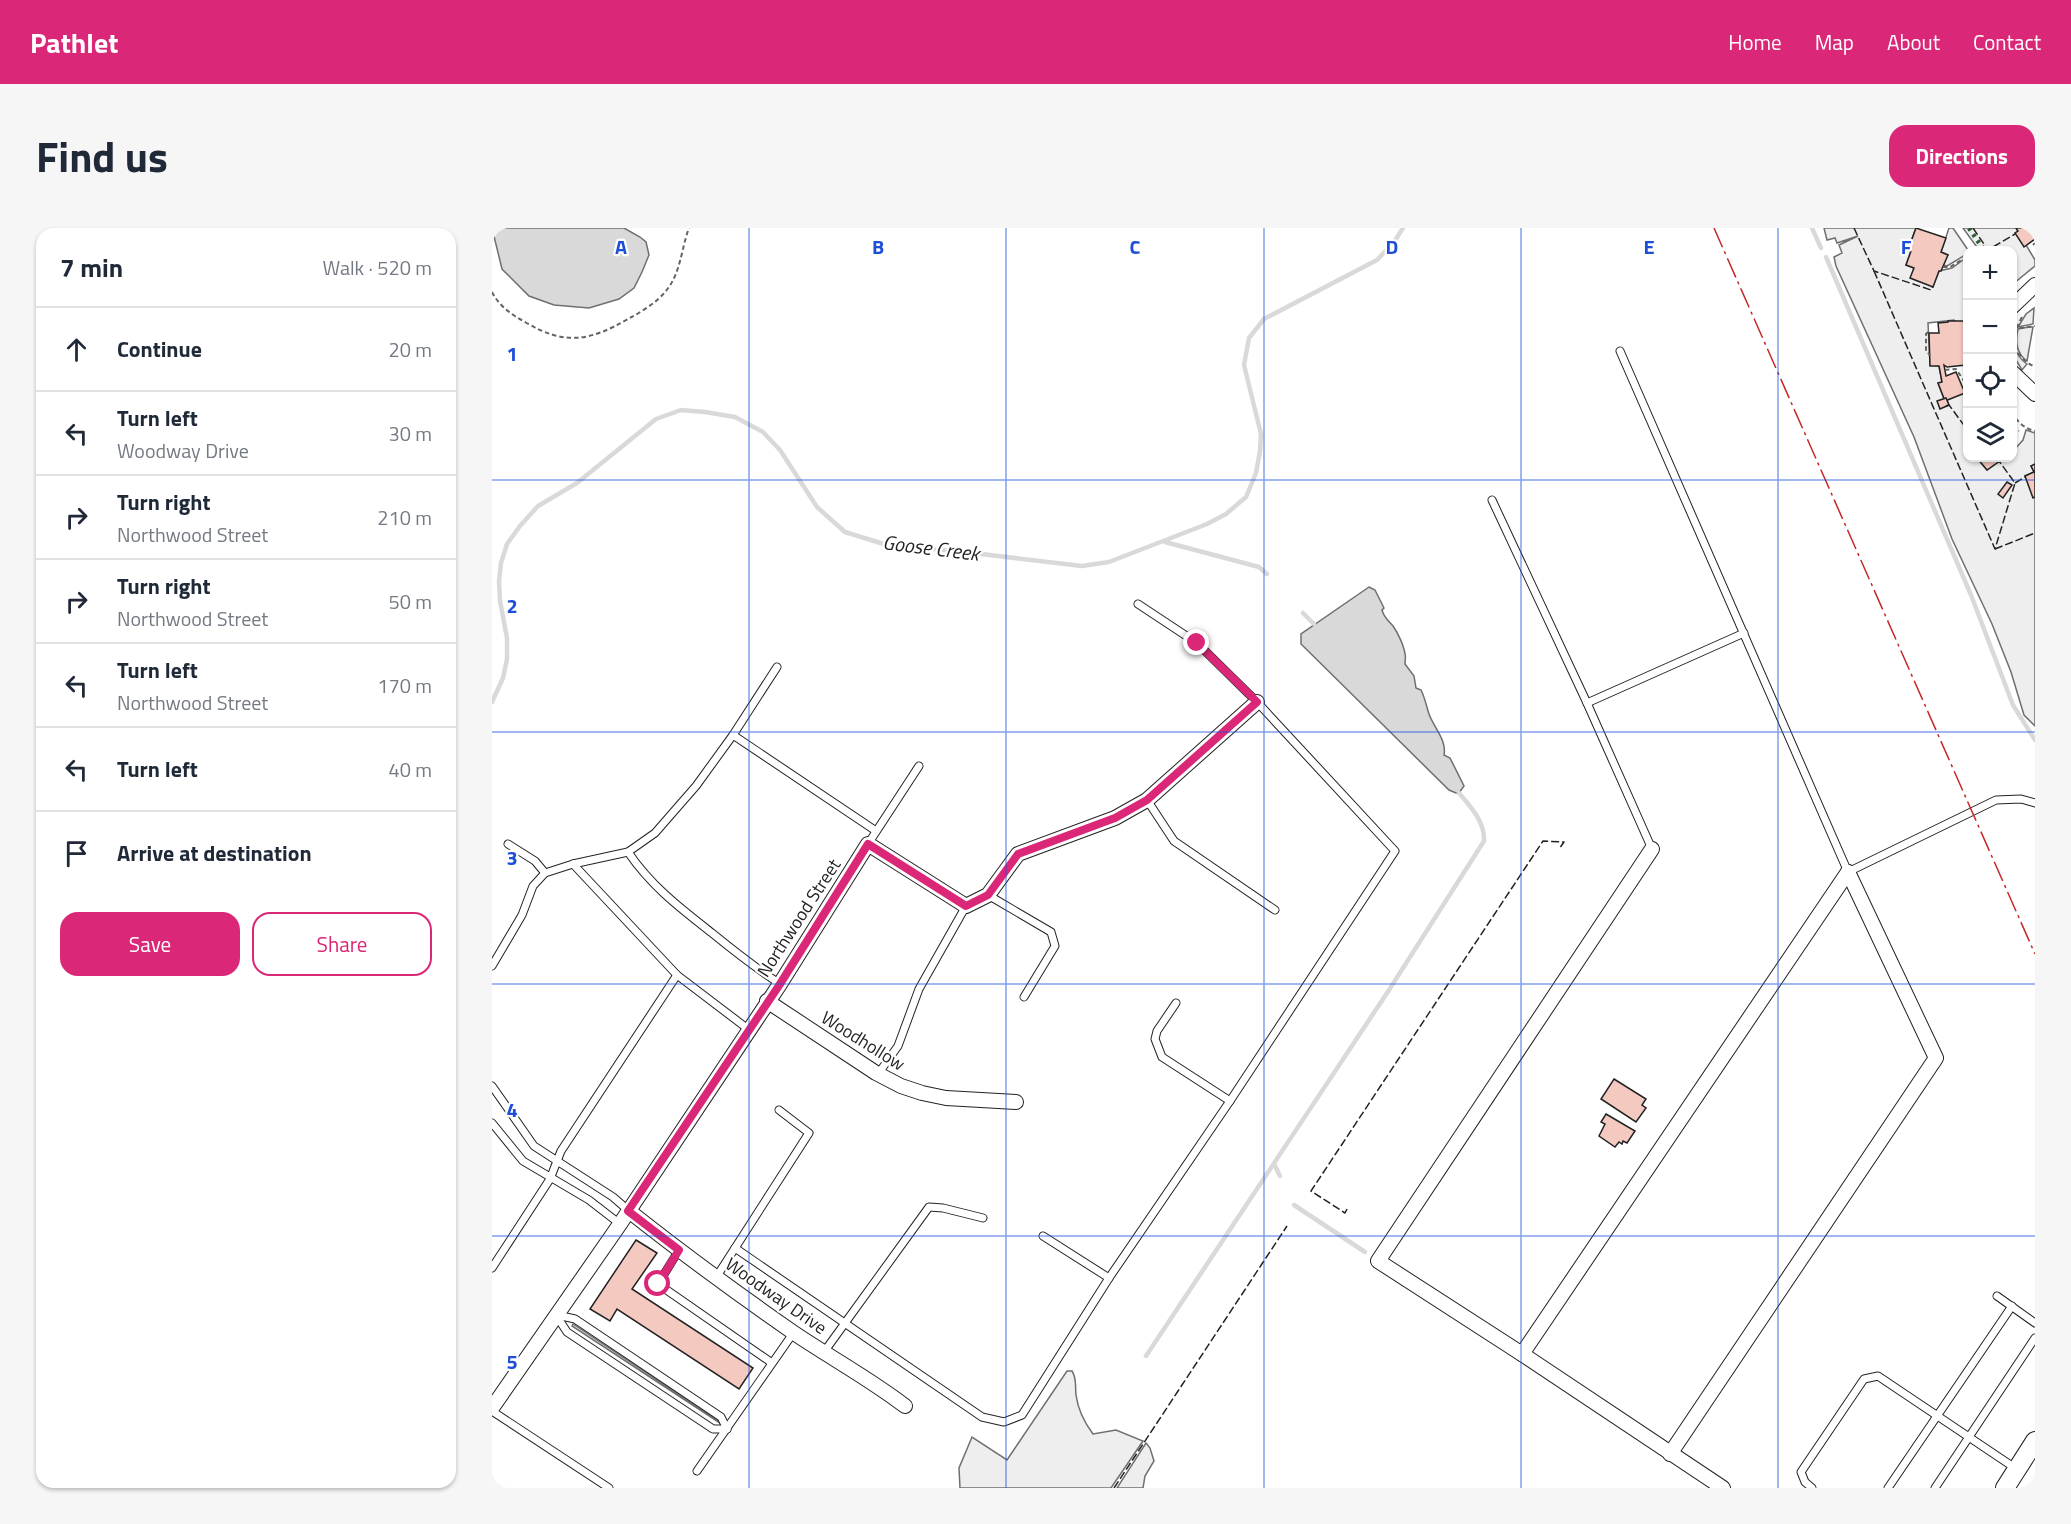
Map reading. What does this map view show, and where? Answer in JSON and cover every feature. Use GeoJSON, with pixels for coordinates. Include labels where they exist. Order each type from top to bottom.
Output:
{"type":"FeatureCollection","features":[{"type":"Feature","properties":{"kind":"main road"},"geometry":{"type":"LineString","coordinates":[[2011,1481],[2035,1441]]}},
{"type":"Feature","properties":{"kind":"street"},"geometry":{"type":"LineString","coordinates":[[2019,310],[2035,285]]}},
{"type":"Feature","properties":{"kind":"street"},"geometry":{"type":"LineString","coordinates":[[2017,376],[2035,394]]}},
{"type":"Feature","properties":{"kind":"street"},"geometry":{"type":"LineString","coordinates":[[868,844],[966,906],[988,895],[1018,854],[1115,818],[1147,800],[1257,702]]}},
{"type":"Feature","properties":{"kind":"street","name":"Northwood Street"},"geometry":{"type":"LineString","coordinates":[[492,1410],[620,1224],[780,984],[868,844]]}},
{"type":"Feature","properties":{"kind":"street"},"geometry":{"type":"LineString","coordinates":[[1652,849],[1378,1261],[1723,1488]]}},
{"type":"Feature","properties":{"kind":"street"},"geometry":{"type":"LineString","coordinates":[[1522,1354],[1848,872]]}},
{"type":"Feature","properties":{"kind":"street"},"geometry":{"type":"LineString","coordinates":[[1670,1454],[1936,1058],[1848,872]]}},
{"type":"Feature","properties":{"kind":"street","name":"Woodhollow"},"geometry":{"type":"LineString","coordinates":[[767,1001],[878,1074],[902,1086],[946,1098],[1016,1102]]}},
{"type":"Feature","properties":{"kind":"street","name":"Woodway Drive"},"geometry":{"type":"LineString","coordinates":[[628,1211],[794,1332],[879,1386],[905,1406]]}},
{"type":"Feature","properties":{"kind":"lane"},"geometry":{"type":"LineString","coordinates":[[1620,351],[1848,872],[1996,800],[2021,799],[2035,803]]}},
{"type":"Feature","properties":{"kind":"lane"},"geometry":{"type":"LineString","coordinates":[[1492,500],[1652,849]]}},
{"type":"Feature","properties":{"kind":"lane"},"geometry":{"type":"LineString","coordinates":[[735,1248],[982,1418],[1004,1422],[1022,1415],[1109,1278],[1230,1101],[1395,851],[1257,702],[1197,643],[1138,604]]}},
{"type":"Feature","properties":{"kind":"lane"},"geometry":{"type":"LineString","coordinates":[[1587,704],[1744,633]]}},
{"type":"Feature","properties":{"kind":"lane"},"geometry":{"type":"LineString","coordinates":[[492,966],[522,915],[533,886],[545,873],[573,864],[628,852],[655,833],[696,786],[777,668]]}},
{"type":"Feature","properties":{"kind":"lane"},"geometry":{"type":"LineString","coordinates":[[733,735],[876,831]]}},
{"type":"Feature","properties":{"kind":"lane"},"geometry":{"type":"LineString","coordinates":[[868,844],[919,766]]}},
{"type":"Feature","properties":{"kind":"lane"},"geometry":{"type":"LineString","coordinates":[[1147,800],[1174,841],[1275,910]]}},
{"type":"Feature","properties":{"kind":"lane"},"geometry":{"type":"LineString","coordinates":[[508,844],[535,861],[545,873]]}},
{"type":"Feature","properties":{"kind":"lane"},"geometry":{"type":"LineString","coordinates":[[628,852],[643,874],[677,905],[756,968],[780,984]]}},
{"type":"Feature","properties":{"kind":"lane"},"geometry":{"type":"LineString","coordinates":[[573,864],[677,975],[748,1029]]}},
{"type":"Feature","properties":{"kind":"lane"},"geometry":{"type":"LineString","coordinates":[[988,895],[1051,932],[1055,946],[1024,997]]}},
{"type":"Feature","properties":{"kind":"lane"},"geometry":{"type":"LineString","coordinates":[[878,1074],[898,1046],[919,989],[966,906]]}},
{"type":"Feature","properties":{"kind":"lane"},"geometry":{"type":"LineString","coordinates":[[492,1268],[550,1179],[561,1151],[677,975]]}},
{"type":"Feature","properties":{"kind":"lane"},"geometry":{"type":"LineString","coordinates":[[1176,1003],[1157,1031],[1155,1040],[1162,1058],[1230,1101]]}},
{"type":"Feature","properties":{"kind":"lane"},"geometry":{"type":"LineString","coordinates":[[492,1086],[534,1146],[613,1197],[628,1211]]}},
{"type":"Feature","properties":{"kind":"lane"},"geometry":{"type":"LineString","coordinates":[[717,1276],[809,1133],[778,1110]]}},
{"type":"Feature","properties":{"kind":"lane"},"geometry":{"type":"LineString","coordinates":[[492,1123],[523,1161],[589,1200],[620,1224]]}},
{"type":"Feature","properties":{"kind":"lane"},"geometry":{"type":"LineString","coordinates":[[824,1352],[929,1207],[943,1208],[983,1218]]}},
{"type":"Feature","properties":{"kind":"lane"},"geometry":{"type":"LineString","coordinates":[[1043,1236],[1109,1278]]}},
{"type":"Feature","properties":{"kind":"lane"},"geometry":{"type":"LineString","coordinates":[[679,1250],[658,1284],[772,1363]]}},
{"type":"Feature","properties":{"kind":"lane"},"geometry":{"type":"LineString","coordinates":[[1997,1296],[2035,1323]]}},
{"type":"Feature","properties":{"kind":"lane"},"geometry":{"type":"LineString","coordinates":[[1888,1488],[2012,1306]]}},
{"type":"Feature","properties":{"kind":"lane"},"geometry":{"type":"LineString","coordinates":[[556,1315],[567,1332],[713,1429],[727,1429]]}},
{"type":"Feature","properties":{"kind":"lane"},"geometry":{"type":"LineString","coordinates":[[556,1315],[576,1319],[721,1417],[727,1429]]}},
{"type":"Feature","properties":{"kind":"lane"},"geometry":{"type":"LineString","coordinates":[[697,1471],[794,1332]]}},
{"type":"Feature","properties":{"kind":"lane"},"geometry":{"type":"LineString","coordinates":[[1935,1488],[2035,1338]]}},
{"type":"Feature","properties":{"kind":"lane"},"geometry":{"type":"LineString","coordinates":[[1812,1488],[1805,1482],[1801,1472],[1864,1378],[1878,1376],[1969,1437],[2011,1481]]}},
{"type":"Feature","properties":{"kind":"lane"},"geometry":{"type":"LineString","coordinates":[[492,1410],[609,1488]]}},
{"type":"Feature","properties":{"kind":"path"},"geometry":{"type":"LineString","coordinates":[[492,292],[511,314],[539,330],[563,337],[591,336],[607,331],[635,315],[665,292],[679,266],[689,228]]}},
{"type":"Feature","properties":{"kind":"path"},"geometry":{"type":"LineString","coordinates":[[1943,267],[1950,267],[1963,259]]}},
{"type":"Feature","properties":{"kind":"path"},"geometry":{"type":"LineString","coordinates":[[2017,327],[2035,326]]}},
{"type":"Feature","properties":{"kind":"path"},"geometry":{"type":"LineString","coordinates":[[1928,332],[1926,351],[1930,356]]}},
{"type":"Feature","properties":{"kind":"path"},"geometry":{"type":"LineString","coordinates":[[2017,353],[2022,360],[2035,367]]}},
{"type":"Feature","properties":{"kind":"path"},"geometry":{"type":"LineString","coordinates":[[1945,370],[1956,369],[1963,380]]}},
{"type":"Feature","properties":{"kind":"path"},"geometry":{"type":"LineString","coordinates":[[2017,420],[2035,431]]}},
{"type":"Feature","properties":{"kind":"shaded area"},"geometry":{"type":"Polygon","coordinates":[[[492,228],[624,228],[646,242],[649,255],[634,288],[619,299],[589,308],[554,305],[529,296],[502,269],[492,228]]]}},
{"type":"Feature","properties":{"kind":"shaded area"},"geometry":{"type":"Polygon","coordinates":[[[1824,228],[1916,228],[1908,249],[1911,251],[1906,265],[1914,268],[1911,278],[1933,286],[1939,271],[1952,268],[1963,260],[1963,329],[1954,320],[1928,323],[1930,365],[1939,366],[1942,382],[1938,383],[1944,399],[1940,408],[1949,405],[1947,400],[1963,392],[1963,462],[1980,462],[1987,470],[1998,462],[2017,462],[2017,447],[2023,440],[2026,430],[2035,433],[2035,464],[2031,466],[2034,472],[2025,476],[2033,497],[2035,497],[2035,726],[2024,715],[2011,672],[1992,624],[1952,539],[1914,437],[1836,266],[1834,257],[1842,253],[1839,245],[1858,236],[1837,243],[1835,238],[1827,240],[1824,228]]]}},
{"type":"Feature","properties":{"kind":"shaded area"},"geometry":{"type":"Polygon","coordinates":[[[1949,228],[1953,228],[1965,246],[1963,246],[1963,256],[1947,266],[1943,265],[1948,255],[1941,252],[1949,228]]]}},
{"type":"Feature","properties":{"kind":"shaded area"},"geometry":{"type":"Polygon","coordinates":[[[1963,228],[2016,228],[2035,260],[2035,266],[2017,281],[2017,246],[1976,246],[1963,228]]]}},
{"type":"Feature","properties":{"kind":"shaded area"},"geometry":{"type":"Polygon","coordinates":[[[2034,308],[2033,324],[2018,327],[2026,314],[2034,308]]]}},
{"type":"Feature","properties":{"kind":"shaded area"},"geometry":{"type":"Polygon","coordinates":[[[2033,327],[2027,361],[2017,347],[2018,329],[2033,327]]]}},
{"type":"Feature","properties":{"kind":"shaded area"},"geometry":{"type":"Polygon","coordinates":[[[2017,353],[2027,364],[2022,370],[2017,362],[2017,353]]]}},
{"type":"Feature","properties":{"kind":"shaded area"},"geometry":{"type":"Polygon","coordinates":[[[1369,587],[1375,590],[1384,608],[1382,610],[1384,615],[1400,640],[1405,655],[1405,664],[1414,676],[1416,688],[1421,690],[1429,714],[1444,744],[1444,755],[1450,758],[1464,786],[1459,793],[1449,790],[1301,644],[1301,634],[1369,587]]]}},
{"type":"Feature","properties":{"kind":"shaded area"},"geometry":{"type":"Polygon","coordinates":[[[573,1324],[719,1421],[720,1423],[572,1326],[573,1324]]]}},
{"type":"Feature","properties":{"kind":"shaded area"},"geometry":{"type":"Polygon","coordinates":[[[1067,1371],[1072,1371],[1074,1374],[1078,1406],[1093,1434],[1116,1430],[1143,1441],[1111,1488],[960,1488],[959,1468],[972,1437],[1007,1460],[1067,1371]]]}},
{"type":"Feature","properties":{"kind":"shaded area"},"geometry":{"type":"Polygon","coordinates":[[[1146,1443],[1154,1461],[1145,1476],[1143,1488],[1117,1488],[1146,1443]]]}},
{"type":"Feature","properties":{"kind":"building"},"geometry":{"type":"Polygon","coordinates":[[[1916,228],[1946,238],[1941,252],[1948,255],[1933,287],[1910,278],[1914,268],[1906,265],[1911,251],[1908,250],[1916,228]]]}},
{"type":"Feature","properties":{"kind":"building"},"geometry":{"type":"Polygon","coordinates":[[[2016,228],[2035,228],[2035,239],[2024,247],[2015,233],[2018,231],[2016,228]]]}},
{"type":"Feature","properties":{"kind":"building"},"geometry":{"type":"Polygon","coordinates":[[[1963,321],[1963,365],[1947,367],[1944,365],[1946,376],[1956,372],[1963,394],[1945,401],[1938,383],[1942,382],[1939,366],[1930,366],[1929,333],[1939,333],[1938,323],[1963,321]]]}},
{"type":"Feature","properties":{"kind":"building"},"geometry":{"type":"Polygon","coordinates":[[[1946,398],[1949,405],[1940,409],[1937,401],[1946,398]]]}},
{"type":"Feature","properties":{"kind":"building"},"geometry":{"type":"Polygon","coordinates":[[[1980,462],[1998,462],[1987,470],[1980,462]]]}},
{"type":"Feature","properties":{"kind":"building"},"geometry":{"type":"Polygon","coordinates":[[[2035,464],[2035,497],[2033,498],[2025,476],[2034,472],[2031,466],[2035,464]]]}},
{"type":"Feature","properties":{"kind":"building"},"geometry":{"type":"Polygon","coordinates":[[[2007,482],[2012,485],[2003,498],[1998,494],[2007,482]]]}},
{"type":"Feature","properties":{"kind":"building"},"geometry":{"type":"Polygon","coordinates":[[[1614,1079],[1646,1099],[1642,1105],[1646,1108],[1636,1122],[1601,1099],[1614,1079]]]}},
{"type":"Feature","properties":{"kind":"building"},"geometry":{"type":"Polygon","coordinates":[[[1606,1114],[1635,1131],[1627,1143],[1619,1142],[1615,1147],[1599,1136],[1605,1124],[1601,1122],[1606,1114]]]}},
{"type":"Feature","properties":{"kind":"building"},"geometry":{"type":"Polygon","coordinates":[[[636,1240],[657,1253],[632,1289],[753,1368],[739,1389],[617,1309],[610,1321],[590,1309],[636,1240]]]}},
{"type":"Feature","properties":{"kind":"waterway","name":"Goose Creek"},"geometry":{"type":"LineString","coordinates":[[492,702],[503,678],[507,659],[507,638],[499,581],[501,563],[507,544],[538,506],[577,483],[656,419],[681,410],[705,412],[735,417],[763,432],[780,450],[817,507],[845,532],[887,545],[1082,566],[1109,562],[1207,524],[1226,514],[1246,497],[1256,473],[1261,434],[1244,365],[1249,338],[1264,319],[1377,260],[1394,242],[1403,228]]}},
{"type":"Feature","properties":{"kind":"waterway"},"geometry":{"type":"LineString","coordinates":[[1812,228],[1821,248]]}},
{"type":"Feature","properties":{"kind":"waterway"},"geometry":{"type":"LineString","coordinates":[[1826,257],[1971,595],[2013,705],[2035,740]]}},
{"type":"Feature","properties":{"kind":"waterway"},"geometry":{"type":"LineString","coordinates":[[1165,542],[1259,567],[1267,574]]}},
{"type":"Feature","properties":{"kind":"waterway"},"geometry":{"type":"LineString","coordinates":[[1303,613],[1314,624]]}},
{"type":"Feature","properties":{"kind":"waterway"},"geometry":{"type":"LineString","coordinates":[[1146,1356],[1389,990],[1484,841],[1480,821],[1459,793]]}},
{"type":"Feature","properties":{"kind":"waterway"},"geometry":{"type":"LineString","coordinates":[[1274,1164],[1280,1176]]}},
{"type":"Feature","properties":{"kind":"waterway"},"geometry":{"type":"LineString","coordinates":[[1294,1205],[1365,1252]]}},
{"type":"Feature","properties":{"kind":"hedge"},"geometry":{"type":"LineString","coordinates":[[1969,228],[1981,246]]}},
{"type":"Feature","properties":{"kind":"fence"},"geometry":{"type":"LineString","coordinates":[[1854,228],[1874,271],[1931,290],[1933,286]]}},
{"type":"Feature","properties":{"kind":"fence"},"geometry":{"type":"LineString","coordinates":[[1973,228],[1988,250],[2015,234]]}},
{"type":"Feature","properties":{"kind":"fence"},"geometry":{"type":"LineString","coordinates":[[1874,271],[1995,549],[2015,483],[2000,462]]}},
{"type":"Feature","properties":{"kind":"fence"},"geometry":{"type":"LineString","coordinates":[[1946,406],[1949,405],[1963,424]]}},
{"type":"Feature","properties":{"kind":"fence"},"geometry":{"type":"LineString","coordinates":[[2015,483],[2025,477]]}},
{"type":"Feature","properties":{"kind":"fence"},"geometry":{"type":"LineString","coordinates":[[1995,549],[2035,533]]}},
{"type":"Feature","properties":{"kind":"fence"},"geometry":{"type":"LineString","coordinates":[[1347,1209],[1345,1213],[1311,1191],[1543,841],[1564,842],[1559,849]]}},
{"type":"Feature","properties":{"kind":"fence"},"geometry":{"type":"LineString","coordinates":[[1114,1488],[1287,1226]]}},
{"type":"Feature","properties":{"kind":"power"},"geometry":{"type":"LineString","coordinates":[[1714,228],[2035,954]]}},
{"type":"Feature","properties":{"kind":"route"},"geometry":{"type":"LineString","coordinates":[[658,1284],[679,1250],[628,1211],[780,984],[868,844],[966,906],[988,895],[1018,854],[1115,818],[1147,800],[1257,702],[1197,643]]}}]}
